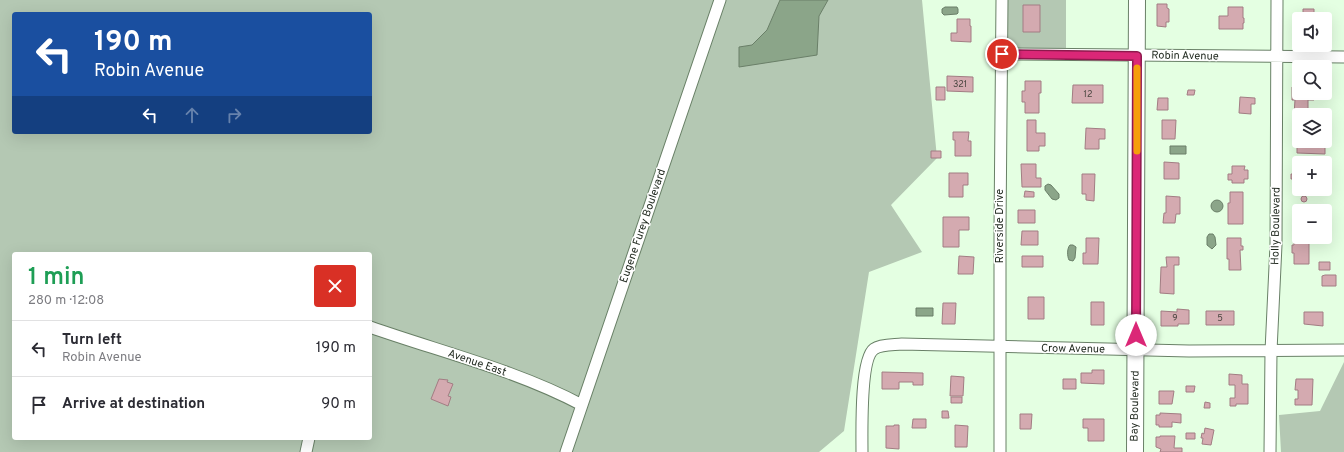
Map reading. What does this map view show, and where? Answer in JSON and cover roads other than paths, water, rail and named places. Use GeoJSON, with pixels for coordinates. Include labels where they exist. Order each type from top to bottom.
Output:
{"type":"FeatureCollection","features":[{"type":"Feature","properties":{"kind":"street","name":"Eugene Furey Boulevard"},"geometry":{"type":"LineString","coordinates":[[566,452],[720,0]]}},
{"type":"Feature","properties":{"kind":"street","name":"Riverside Drive"},"geometry":{"type":"LineString","coordinates":[[1000,452],[1002,0]]}},
{"type":"Feature","properties":{"kind":"street","name":"Bay Boulevard"},"geometry":{"type":"LineString","coordinates":[[1135,452],[1137,0]]}},
{"type":"Feature","properties":{"kind":"street","name":"Holly Boulevard"},"geometry":{"type":"LineString","coordinates":[[1270,452],[1271,351],[1276,245],[1277,0]]}},
{"type":"Feature","properties":{"kind":"street","name":"Robin Avenue"},"geometry":{"type":"LineString","coordinates":[[1002,54],[1344,57]]}},
{"type":"Feature","properties":{"kind":"street","name":"Avenue East"},"geometry":{"type":"LineString","coordinates":[[372,328],[544,387],[582,405]]}},
{"type":"Feature","properties":{"kind":"street","name":"Crow Avenue"},"geometry":{"type":"LineString","coordinates":[[862,452],[863,391],[866,370],[871,353],[874,349],[881,346],[902,344],[1136,350],[1344,350]]}},
{"type":"Feature","properties":{"kind":"street"},"geometry":{"type":"LineString","coordinates":[[306,452],[309,440]]}}]}
